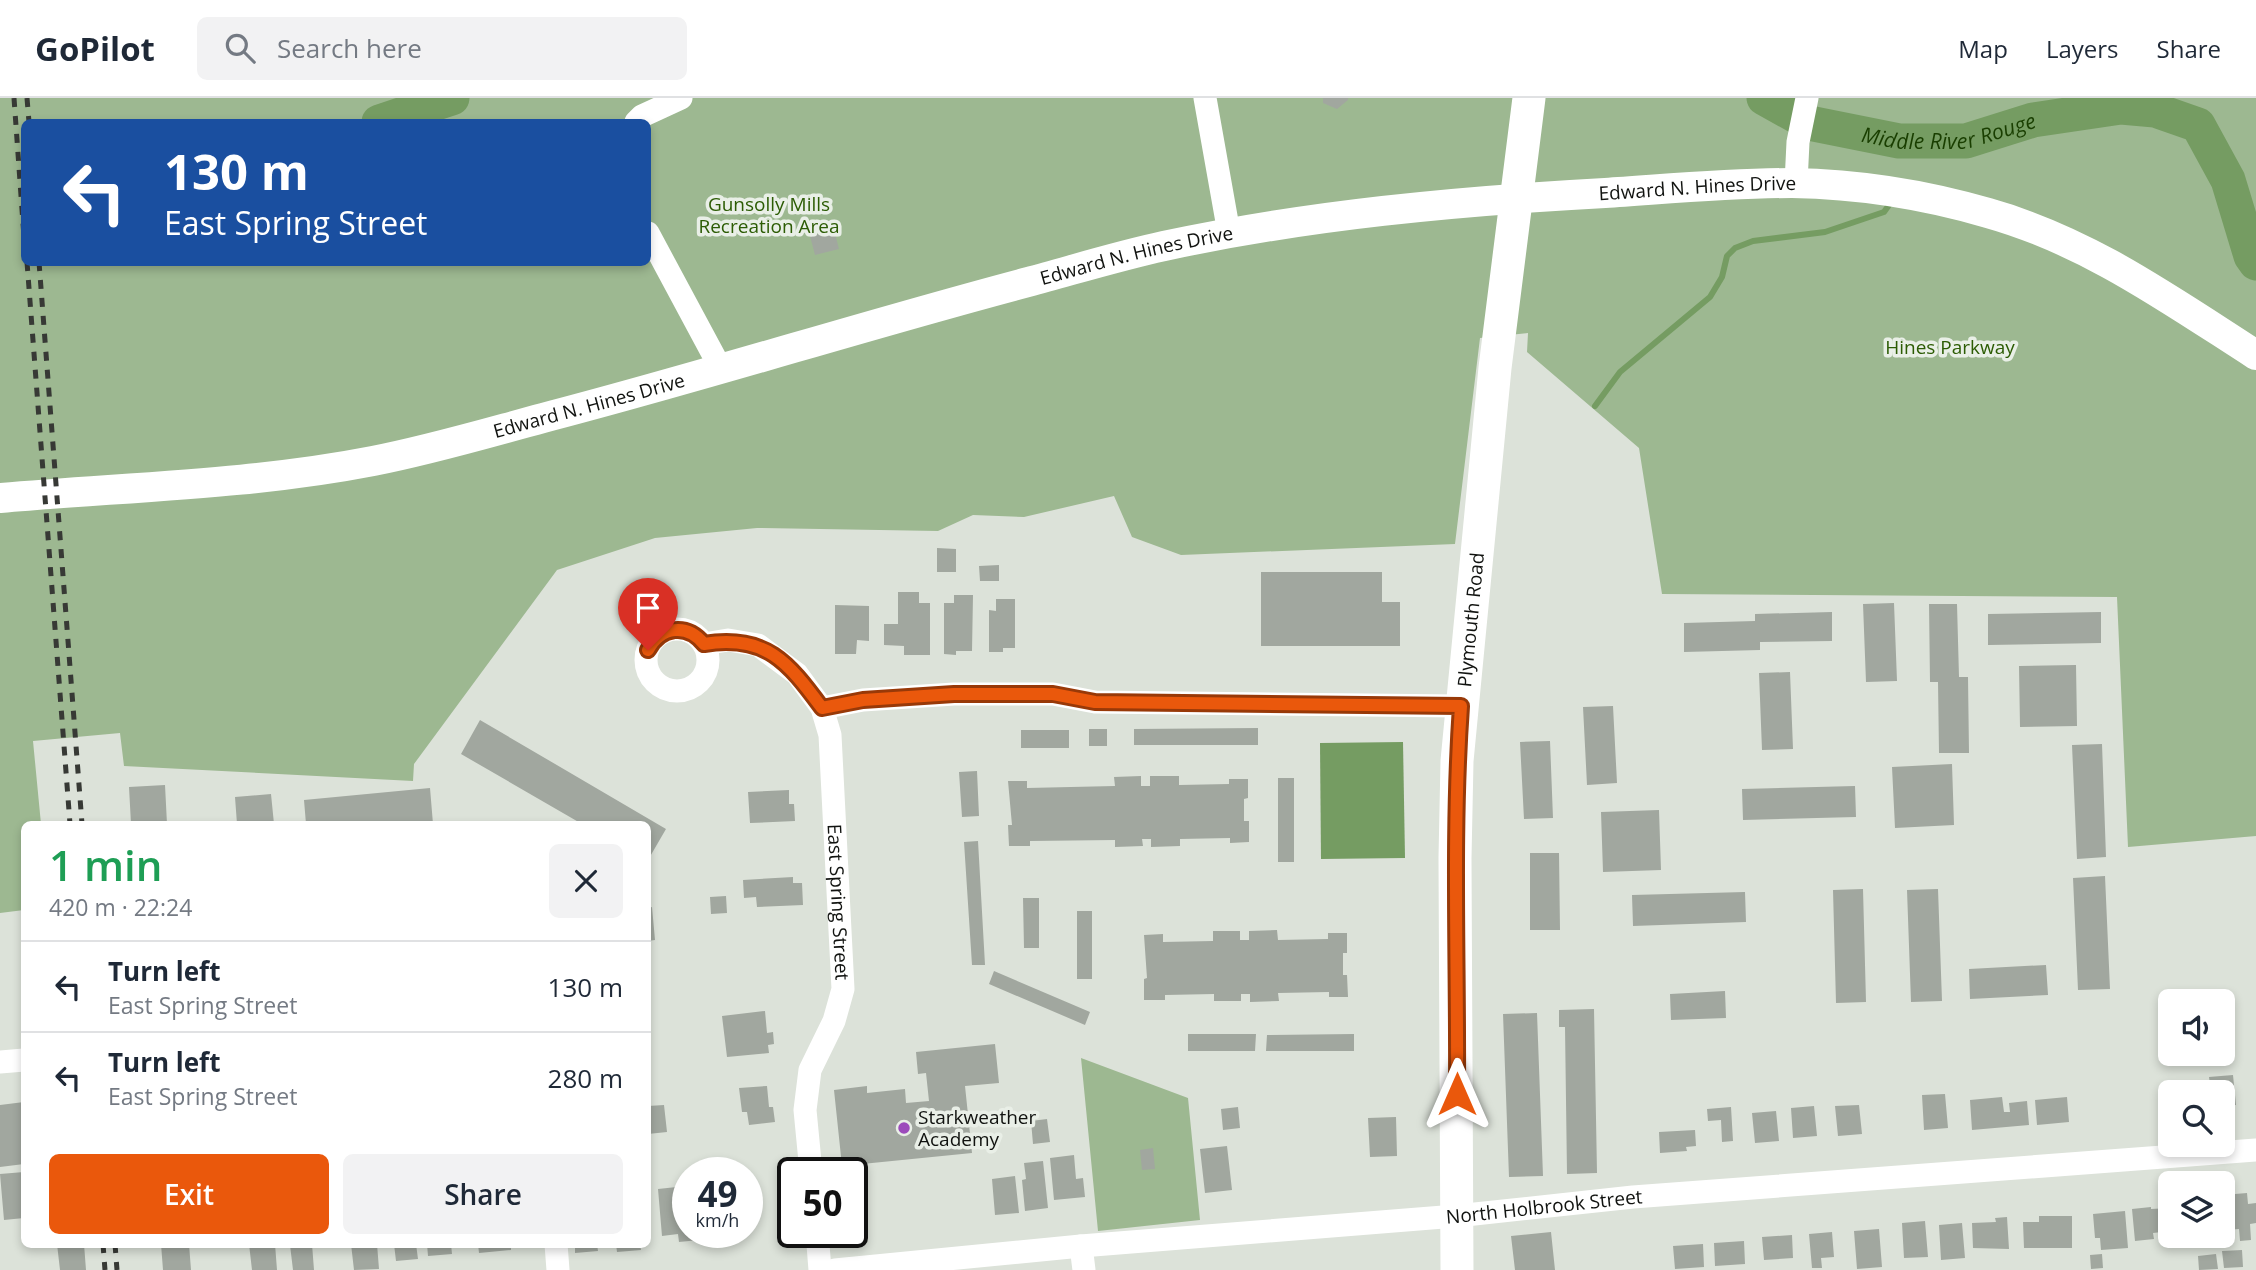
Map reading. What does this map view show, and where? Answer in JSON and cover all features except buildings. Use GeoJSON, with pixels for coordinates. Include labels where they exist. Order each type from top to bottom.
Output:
{"type":"FeatureCollection","features":[{"type":"Feature","properties":{"kind":"main road","name":"Plymouth Road"},"geometry":{"type":"LineString","coordinates":[[1457,1270],[1457,761],[1508,253],[1529,98]]}},
{"type":"Feature","properties":{"kind":"street"},"geometry":{"type":"LineString","coordinates":[[639,119],[681,98]]}},
{"type":"Feature","properties":{"kind":"street"},"geometry":{"type":"LineString","coordinates":[[1205,98],[1229,233]]}},
{"type":"Feature","properties":{"kind":"street"},"geometry":{"type":"LineString","coordinates":[[1796,183],[1798,142],[1807,98]]}},
{"type":"Feature","properties":{"kind":"street","name":"Edward N. Hines Drive"},"geometry":{"type":"LineString","coordinates":[[0,498],[302,473],[376,460],[596,405],[1004,288],[1160,247],[1287,224],[1477,201],[1796,183],[1927,198],[2039,229],[2120,268],[2256,355]]}},
{"type":"Feature","properties":{"kind":"street"},"geometry":{"type":"LineString","coordinates":[[651,239],[721,369]]}},
{"type":"Feature","properties":{"kind":"street","name":"East Spring Street"},"geometry":{"type":"LineString","coordinates":[[704,644],[727,640],[758,645],[797,674],[822,708],[830,735],[843,989],[834,1021],[810,1070],[805,1110],[810,1157]]}},
{"type":"Feature","properties":{"kind":"street"},"geometry":{"type":"LineString","coordinates":[[822,708],[863,700],[954,694],[1053,694],[1095,702],[1461,706]]}},
{"type":"Feature","properties":{"kind":"street"},"geometry":{"type":"LineString","coordinates":[[0,1062],[21,1060]]}},
{"type":"Feature","properties":{"kind":"street","name":"North Holbrook Street"},"geometry":{"type":"LineString","coordinates":[[835,1270],[1081,1246],[1456,1216],[1633,1197],[2256,1150]]}},
{"type":"Feature","properties":{"kind":"street"},"geometry":{"type":"LineString","coordinates":[[1081,1246],[1084,1270]]}},
{"type":"Feature","properties":{"kind":"street"},"geometry":{"type":"LineString","coordinates":[[556,1248],[558,1270]]}},
{"type":"Feature","properties":{"kind":"street"},"geometry":{"type":"LineString","coordinates":[[818,1248],[820,1270]]}},
{"type":"Feature","properties":{"kind":"green space","name":"Hines Parkway"},"geometry":{"type":"Polygon","coordinates":[[[0,98],[2256,98],[2256,836],[2128,847],[2117,597],[1662,594],[1639,448],[1527,352],[1528,333],[1480,338],[1455,544],[1181,555],[1132,537],[1114,496],[1024,517],[973,515],[938,531],[757,528],[655,538],[557,570],[414,764],[413,781],[124,766],[120,733],[33,741],[41,821],[21,821],[21,910],[0,913],[0,98]]]}},
{"type":"Feature","properties":{"kind":"green space"},"geometry":{"type":"Polygon","coordinates":[[[1081,1058],[1188,1098],[1200,1220],[1098,1231],[1081,1058]]]}},
{"type":"Feature","properties":{"kind":"shaded area"},"geometry":{"type":"Polygon","coordinates":[[[1403,742],[1405,858],[1321,859],[1320,743],[1403,742]]]}},
{"type":"Feature","properties":{"kind":"waterway","name":"Middle River Rouge"},"geometry":{"type":"LineString","coordinates":[[388,119],[452,98]]}},
{"type":"Feature","properties":{"kind":"waterway","name":"Middle River Rouge"},"geometry":{"type":"LineString","coordinates":[[1764,98],[1809,123],[1899,141],[1966,141],[2033,120],[2121,107],[2155,110],[2198,125],[2228,180],[2251,256],[2256,263]]}},
{"type":"Feature","properties":{"kind":"waterway"},"geometry":{"type":"LineString","coordinates":[[1595,406],[1620,372],[1710,297],[1722,277],[1727,256],[1735,248],[1753,241],[1825,232],[1884,212],[1889,205]]}},
{"type":"Feature","properties":{"kind":"railway"},"geometry":{"type":"LineString","coordinates":[[14,98],[21,195]]}},
{"type":"Feature","properties":{"kind":"railway"},"geometry":{"type":"LineString","coordinates":[[27,98],[29,119]]}},
{"type":"Feature","properties":{"kind":"railway"},"geometry":{"type":"LineString","coordinates":[[27,266],[70,821]]}},
{"type":"Feature","properties":{"kind":"railway"},"geometry":{"type":"LineString","coordinates":[[39,266],[82,821]]}},
{"type":"Feature","properties":{"kind":"railway"},"geometry":{"type":"LineString","coordinates":[[103,1248],[105,1270]]}},
{"type":"Feature","properties":{"kind":"railway"},"geometry":{"type":"LineString","coordinates":[[115,1248],[117,1270]]}},
{"type":"Feature","properties":{"kind":"place","name":"Starkweather Academy"},"geometry":{"type":"Point","coordinates":[904,1128]}},
{"type":"Feature","properties":{"kind":"route"},"geometry":{"type":"LineString","coordinates":[[648,650],[660,634],[679,629],[698,636],[704,644],[727,640],[758,645],[797,674],[822,708],[863,700],[954,694],[1053,694],[1095,702],[1461,706],[1455,858],[1457,1094]]}},
{"type":"Feature","properties":{"kind":"park label","name":"Gunsolly Mills Recreation Area"},"geometry":{"type":"Point","coordinates":[769,215]}}]}
